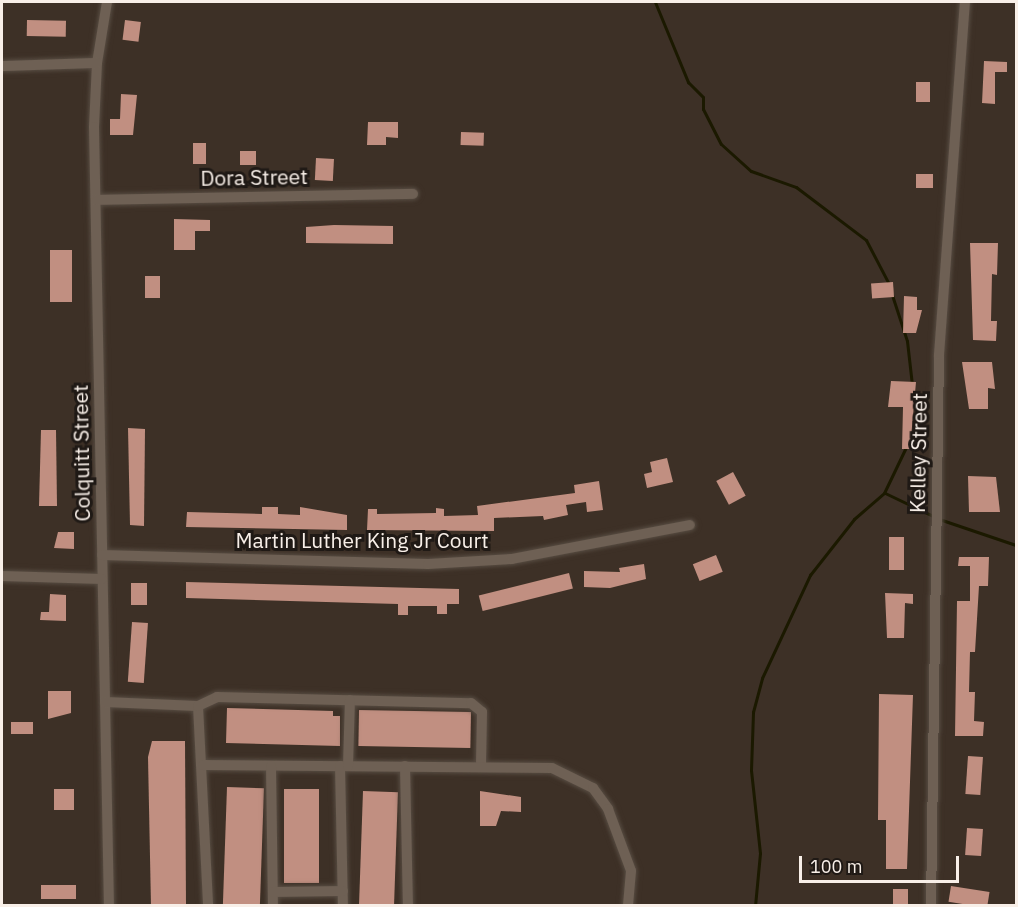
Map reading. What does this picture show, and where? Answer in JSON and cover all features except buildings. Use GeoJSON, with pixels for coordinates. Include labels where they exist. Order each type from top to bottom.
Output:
{"type":"FeatureCollection","features":[{"type":"Feature","properties":{"kind":"street","name":"Colquitt Street"},"geometry":{"type":"LineString","coordinates":[[107,2],[97,63],[96,200],[109,906]]}},
{"type":"Feature","properties":{"kind":"street","name":"Kelley Street"},"geometry":{"type":"LineString","coordinates":[[931,906],[939,355],[965,2]]}},
{"type":"Feature","properties":{"kind":"street"},"geometry":{"type":"LineString","coordinates":[[2,66],[97,63]]}},
{"type":"Feature","properties":{"kind":"street","name":"Dora Street"},"geometry":{"type":"LineString","coordinates":[[96,200],[413,194]]}},
{"type":"Feature","properties":{"kind":"street","name":"Martin Luther King Jr Court"},"geometry":{"type":"LineString","coordinates":[[102,555],[428,564],[512,559],[690,525]]}},
{"type":"Feature","properties":{"kind":"street"},"geometry":{"type":"LineString","coordinates":[[2,576],[102,579]]}},
{"type":"Feature","properties":{"kind":"street"},"geometry":{"type":"LineString","coordinates":[[105,702],[198,706],[218,697],[478,706],[481,766]]}},
{"type":"Feature","properties":{"kind":"street"},"geometry":{"type":"LineString","coordinates":[[343,906],[344,766],[350,700]]}},
{"type":"Feature","properties":{"kind":"street"},"geometry":{"type":"LineString","coordinates":[[198,706],[203,765],[208,906]]}},
{"type":"Feature","properties":{"kind":"street"},"geometry":{"type":"LineString","coordinates":[[203,765],[552,768],[593,788],[623,840],[631,871],[628,906]]}},
{"type":"Feature","properties":{"kind":"street"},"geometry":{"type":"LineString","coordinates":[[271,766],[273,906]]}},
{"type":"Feature","properties":{"kind":"street"},"geometry":{"type":"LineString","coordinates":[[405,766],[408,906]]}},
{"type":"Feature","properties":{"kind":"street"},"geometry":{"type":"LineString","coordinates":[[273,892],[343,891]]}},
{"type":"Feature","properties":{"kind":"waterway"},"geometry":{"type":"LineString","coordinates":[[655,2],[688,82],[703,97],[703,109],[721,144],[751,171],[796,187],[866,240],[890,286]]}},
{"type":"Feature","properties":{"kind":"waterway"},"geometry":{"type":"LineString","coordinates":[[892,295],[907,341],[912,385]]}},
{"type":"Feature","properties":{"kind":"waterway"},"geometry":{"type":"LineString","coordinates":[[755,906],[760,853],[751,770],[753,712],[762,678],[810,575],[854,519],[884,493],[906,447]]}},
{"type":"Feature","properties":{"kind":"waterway"},"geometry":{"type":"LineString","coordinates":[[885,493],[933,516]]}},
{"type":"Feature","properties":{"kind":"waterway"},"geometry":{"type":"LineString","coordinates":[[939,519],[1016,545]]}}]}
